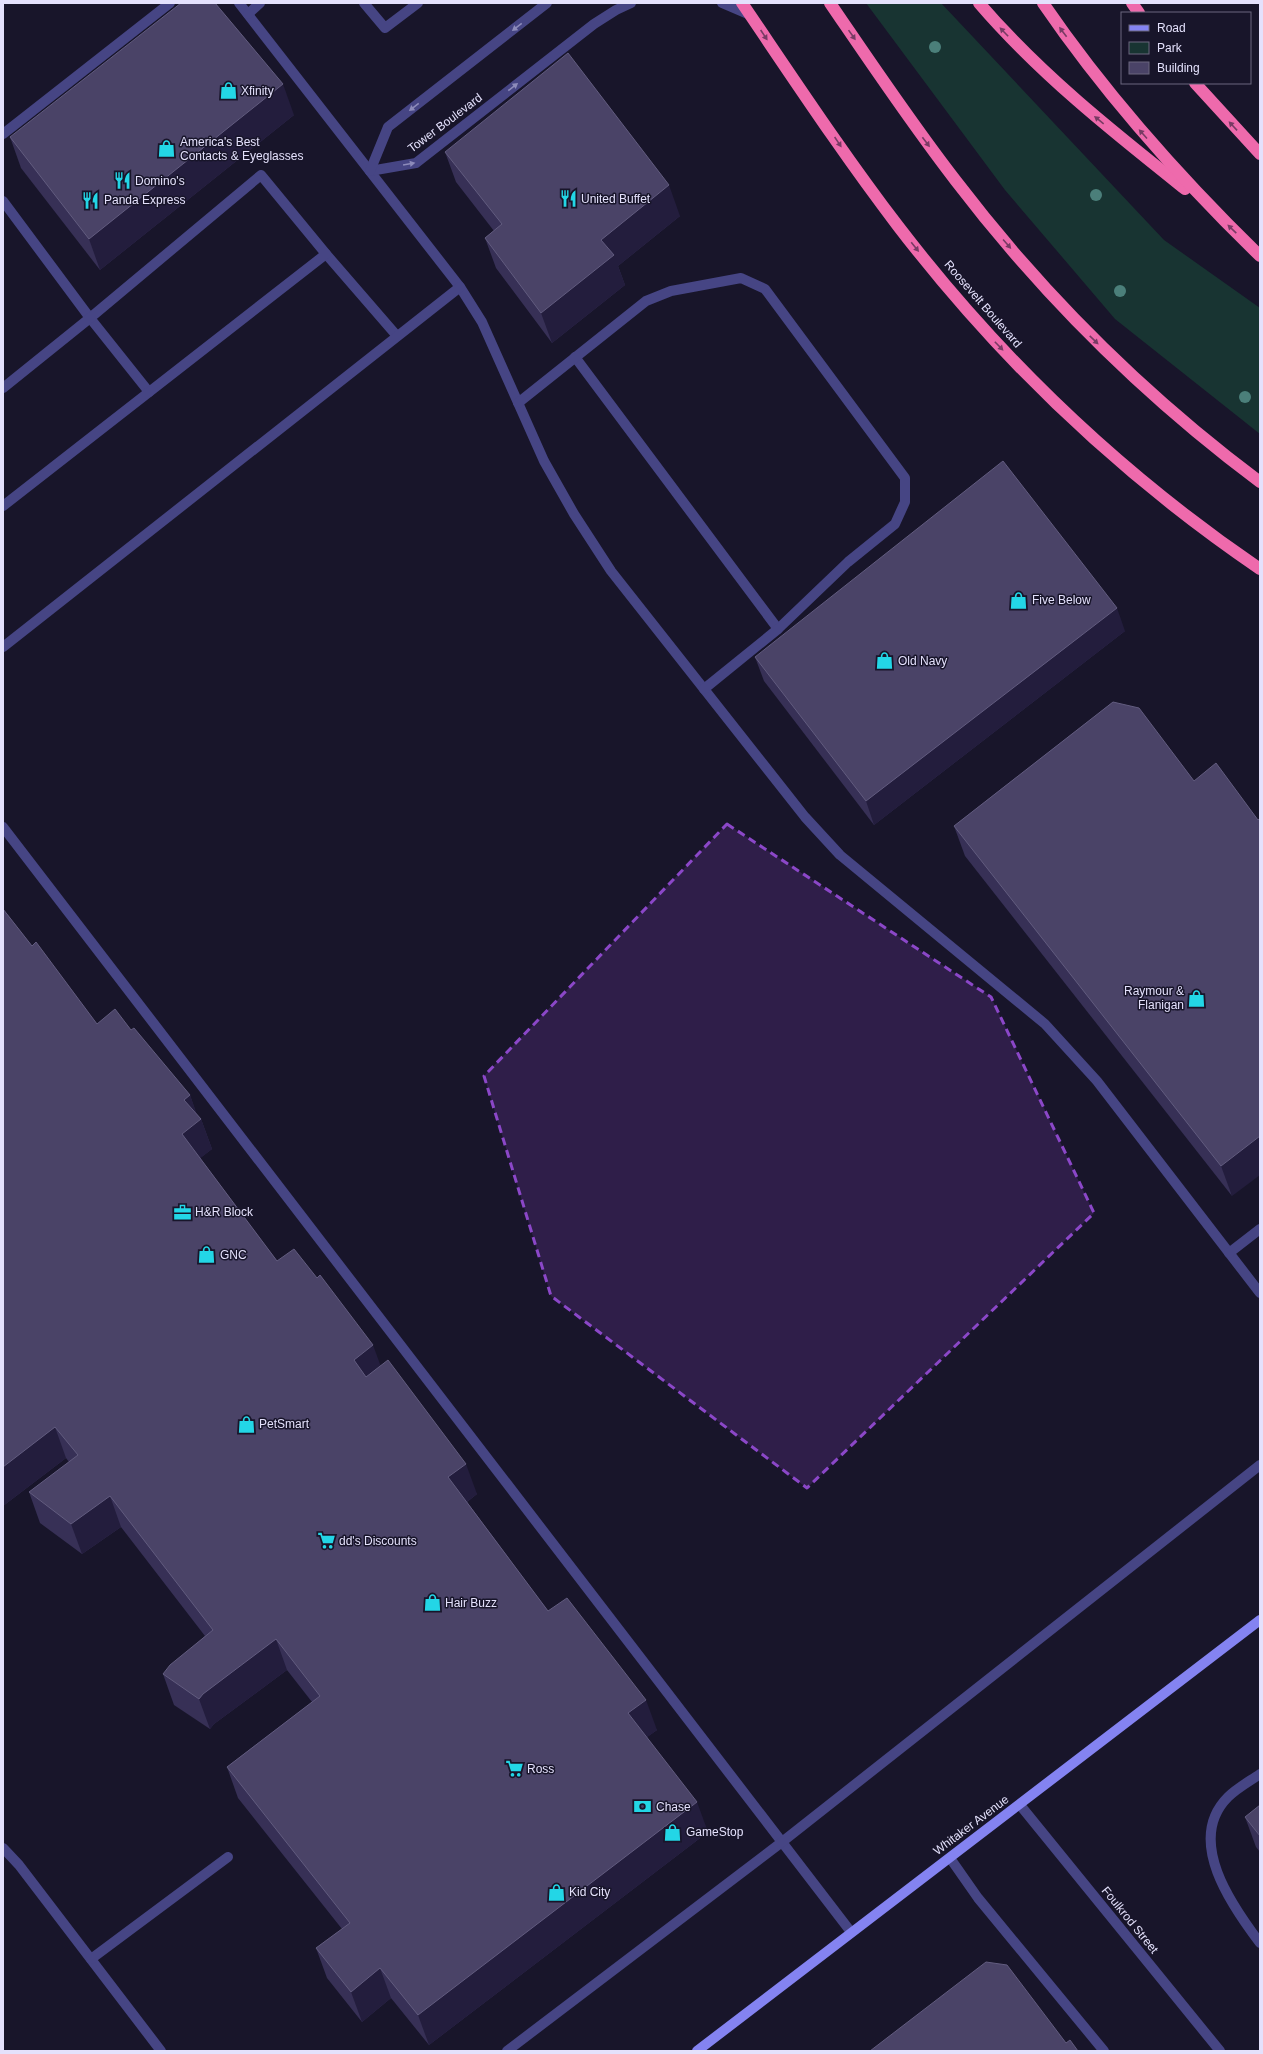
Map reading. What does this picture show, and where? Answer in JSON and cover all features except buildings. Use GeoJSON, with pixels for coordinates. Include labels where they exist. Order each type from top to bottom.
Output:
{"type":"FeatureCollection","features":[{"type":"Feature","properties":{"kind":"highway","name":"Roosevelt Boulevard"},"geometry":{"type":"LineString","coordinates":[[742,3],[898,226],[991,337],[1040,388],[1150,488],[1210,535],[1260,569]]}},
{"type":"Feature","properties":{"kind":"highway"},"geometry":{"type":"LineString","coordinates":[[830,3],[915,126],[956,182],[1045,288],[1091,337],[1144,386],[1197,432],[1260,482]]}},
{"type":"Feature","properties":{"kind":"highway"},"geometry":{"type":"LineString","coordinates":[[979,3],[1045,73],[1089,113],[1217,214]]}},
{"type":"Feature","properties":{"kind":"highway"},"geometry":{"type":"LineString","coordinates":[[1043,3],[1095,75],[1133,122],[1217,214],[1260,256]]}},
{"type":"Feature","properties":{"kind":"highway"},"geometry":{"type":"LineString","coordinates":[[1132,3],[1138,12]]}},
{"type":"Feature","properties":{"kind":"highway"},"geometry":{"type":"LineString","coordinates":[[1196,84],[1260,154]]}},
{"type":"Feature","properties":{"kind":"street"},"geometry":{"type":"LineString","coordinates":[[3,134],[170,3]]}},
{"type":"Feature","properties":{"kind":"street"},"geometry":{"type":"LineString","coordinates":[[239,3],[460,287],[482,322],[544,462],[574,514],[611,570],[704,689],[806,817],[840,855],[1045,1024],[1097,1081],[1260,1293]]}},
{"type":"Feature","properties":{"kind":"street"},"geometry":{"type":"LineString","coordinates":[[248,14],[260,3]]}},
{"type":"Feature","properties":{"kind":"street"},"geometry":{"type":"LineString","coordinates":[[364,3],[384,28],[418,3]]}},
{"type":"Feature","properties":{"kind":"street"},"geometry":{"type":"LineString","coordinates":[[370,171],[388,127],[547,3]]}},
{"type":"Feature","properties":{"kind":"street","name":"Tower Boulevard"},"geometry":{"type":"LineString","coordinates":[[370,171],[416,163],[594,24],[616,10],[631,3]]}},
{"type":"Feature","properties":{"kind":"street"},"geometry":{"type":"LineString","coordinates":[[722,3],[750,15]]}},
{"type":"Feature","properties":{"kind":"street"},"geometry":{"type":"LineString","coordinates":[[3,388],[90,318],[261,175],[326,254],[397,336]]}},
{"type":"Feature","properties":{"kind":"street"},"geometry":{"type":"LineString","coordinates":[[3,200],[90,318],[149,392]]}},
{"type":"Feature","properties":{"kind":"street"},"geometry":{"type":"LineString","coordinates":[[3,506],[326,254]]}},
{"type":"Feature","properties":{"kind":"street"},"geometry":{"type":"LineString","coordinates":[[518,403],[646,300],[671,291],[742,278],[765,289],[905,478],[905,502],[895,524],[848,562],[778,629],[704,689]]}},
{"type":"Feature","properties":{"kind":"street"},"geometry":{"type":"LineString","coordinates":[[3,647],[460,287]]}},
{"type":"Feature","properties":{"kind":"street"},"geometry":{"type":"LineString","coordinates":[[575,357],[778,629]]}},
{"type":"Feature","properties":{"kind":"street"},"geometry":{"type":"LineString","coordinates":[[3,827],[851,1932]]}},
{"type":"Feature","properties":{"kind":"street"},"geometry":{"type":"LineString","coordinates":[[1229,1253],[1260,1229]]}},
{"type":"Feature","properties":{"kind":"street"},"geometry":{"type":"LineString","coordinates":[[507,2051],[782,1842],[1260,1465]]}},
{"type":"Feature","properties":{"kind":"street","name":"Whitaker Avenue"},"geometry":{"type":"LineString","coordinates":[[697,2051],[1260,1620]]}},
{"type":"Feature","properties":{"kind":"street"},"geometry":{"type":"LineString","coordinates":[[1260,1774],[1227,1797],[1215,1817],[1210,1843],[1216,1870],[1228,1897],[1260,1943]]}},
{"type":"Feature","properties":{"kind":"street","name":"Foulkrod Street"},"geometry":{"type":"LineString","coordinates":[[1020,1805],[1220,2051]]}},
{"type":"Feature","properties":{"kind":"street"},"geometry":{"type":"LineString","coordinates":[[3,1848],[19,1865],[161,2051]]}},
{"type":"Feature","properties":{"kind":"street"},"geometry":{"type":"LineString","coordinates":[[91,1959],[228,1857]]}},
{"type":"Feature","properties":{"kind":"street"},"geometry":{"type":"LineString","coordinates":[[950,1858],[978,1898],[1104,2051]]}},
{"type":"Feature","properties":{"kind":"highlighted area"},"geometry":{"type":"Polygon","coordinates":[[[727,824],[991,997],[1094,1213],[807,1488],[551,1296],[484,1076],[727,824]]]}},
{"type":"Feature","properties":{"kind":"green space"},"geometry":{"type":"Polygon","coordinates":[[[866,3],[941,3],[1164,240],[1260,308],[1260,434],[1115,319],[1005,190],[866,3]]]}},
{"type":"Feature","properties":{"kind":"place","name":"Xfinity"},"geometry":{"type":"Point","coordinates":[228,91]}},
{"type":"Feature","properties":{"kind":"place","name":"America's Best Contacts & Eyeglasses"},"geometry":{"type":"Point","coordinates":[167,149]}},
{"type":"Feature","properties":{"kind":"place","name":"Domino's"},"geometry":{"type":"Point","coordinates":[122,181]}},
{"type":"Feature","properties":{"kind":"place","name":"United Buffet"},"geometry":{"type":"Point","coordinates":[568,199]}},
{"type":"Feature","properties":{"kind":"place","name":"Panda Express"},"geometry":{"type":"Point","coordinates":[91,200]}},
{"type":"Feature","properties":{"kind":"place","name":"Five Below"},"geometry":{"type":"Point","coordinates":[1019,600]}},
{"type":"Feature","properties":{"kind":"place","name":"Old Navy"},"geometry":{"type":"Point","coordinates":[885,661]}},
{"type":"Feature","properties":{"kind":"place","name":"Raymour & Flanigan"},"geometry":{"type":"Point","coordinates":[1197,998]}},
{"type":"Feature","properties":{"kind":"place","name":"H&R Block"},"geometry":{"type":"Point","coordinates":[182,1212]}},
{"type":"Feature","properties":{"kind":"place","name":"GNC"},"geometry":{"type":"Point","coordinates":[207,1255]}},
{"type":"Feature","properties":{"kind":"place","name":"PetSmart"},"geometry":{"type":"Point","coordinates":[246,1424]}},
{"type":"Feature","properties":{"kind":"place","name":"dd's Discounts"},"geometry":{"type":"Point","coordinates":[326,1541]}},
{"type":"Feature","properties":{"kind":"place","name":"Hair Buzz"},"geometry":{"type":"Point","coordinates":[432,1603]}},
{"type":"Feature","properties":{"kind":"place","name":"Ross"},"geometry":{"type":"Point","coordinates":[514,1769]}},
{"type":"Feature","properties":{"kind":"place","name":"Chase"},"geometry":{"type":"Point","coordinates":[643,1807]}},
{"type":"Feature","properties":{"kind":"place","name":"GameStop"},"geometry":{"type":"Point","coordinates":[673,1832]}},
{"type":"Feature","properties":{"kind":"place","name":"Kid City"},"geometry":{"type":"Point","coordinates":[556,1892]}}]}
